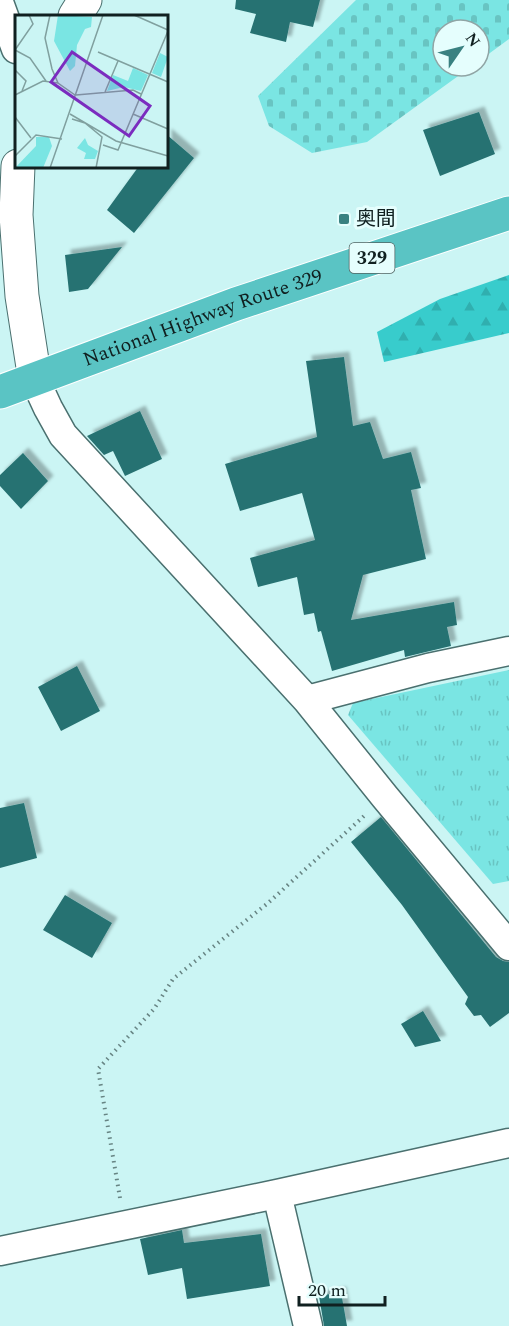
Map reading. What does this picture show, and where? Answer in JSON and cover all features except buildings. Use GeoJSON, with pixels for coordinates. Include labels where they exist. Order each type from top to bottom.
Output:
{"type":"FeatureCollection","features":[{"type":"Feature","properties":{"kind":"highway","name":"National Highway Route 329"},"geometry":{"type":"LineString","coordinates":[[0,392],[236,304],[509,213]]}},
{"type":"Feature","properties":{"kind":"main road"},"geometry":{"type":"LineString","coordinates":[[76,15],[85,0]]}},
{"type":"Feature","properties":{"kind":"main road"},"geometry":{"type":"LineString","coordinates":[[18,168],[16,215],[19,262],[23,305],[35,380]]}},
{"type":"Feature","properties":{"kind":"street"},"geometry":{"type":"LineString","coordinates":[[0,5],[15,46]]}},
{"type":"Feature","properties":{"kind":"street"},"geometry":{"type":"LineString","coordinates":[[35,380],[63,435],[307,700],[509,946]]}},
{"type":"Feature","properties":{"kind":"street"},"geometry":{"type":"LineString","coordinates":[[307,700],[428,668],[509,651]]}},
{"type":"Feature","properties":{"kind":"street"},"geometry":{"type":"LineString","coordinates":[[0,1251],[278,1194],[509,1143]]}},
{"type":"Feature","properties":{"kind":"street"},"geometry":{"type":"LineString","coordinates":[[278,1194],[308,1326]]}},
{"type":"Feature","properties":{"kind":"path"},"geometry":{"type":"LineString","coordinates":[[125,1225],[98,1069],[154,1009],[173,979],[268,903],[385,797]]}},
{"type":"Feature","properties":{"kind":"green space"},"geometry":{"type":"Polygon","coordinates":[[[356,0],[509,0],[509,39],[491,52],[491,18],[431,18],[431,78],[455,78],[367,142],[312,153],[269,126],[258,96],[356,0]]]}},
{"type":"Feature","properties":{"kind":"green space"},"geometry":{"type":"Polygon","coordinates":[[[509,275],[509,333],[384,362],[377,332],[440,299],[509,275]]]}},
{"type":"Feature","properties":{"kind":"green space"},"geometry":{"type":"Polygon","coordinates":[[[509,670],[509,881],[493,884],[348,715],[353,703],[509,670]]]}},
{"type":"Feature","properties":{"kind":"place","name":"奥間"},"geometry":{"type":"Point","coordinates":[344,219]}}]}
